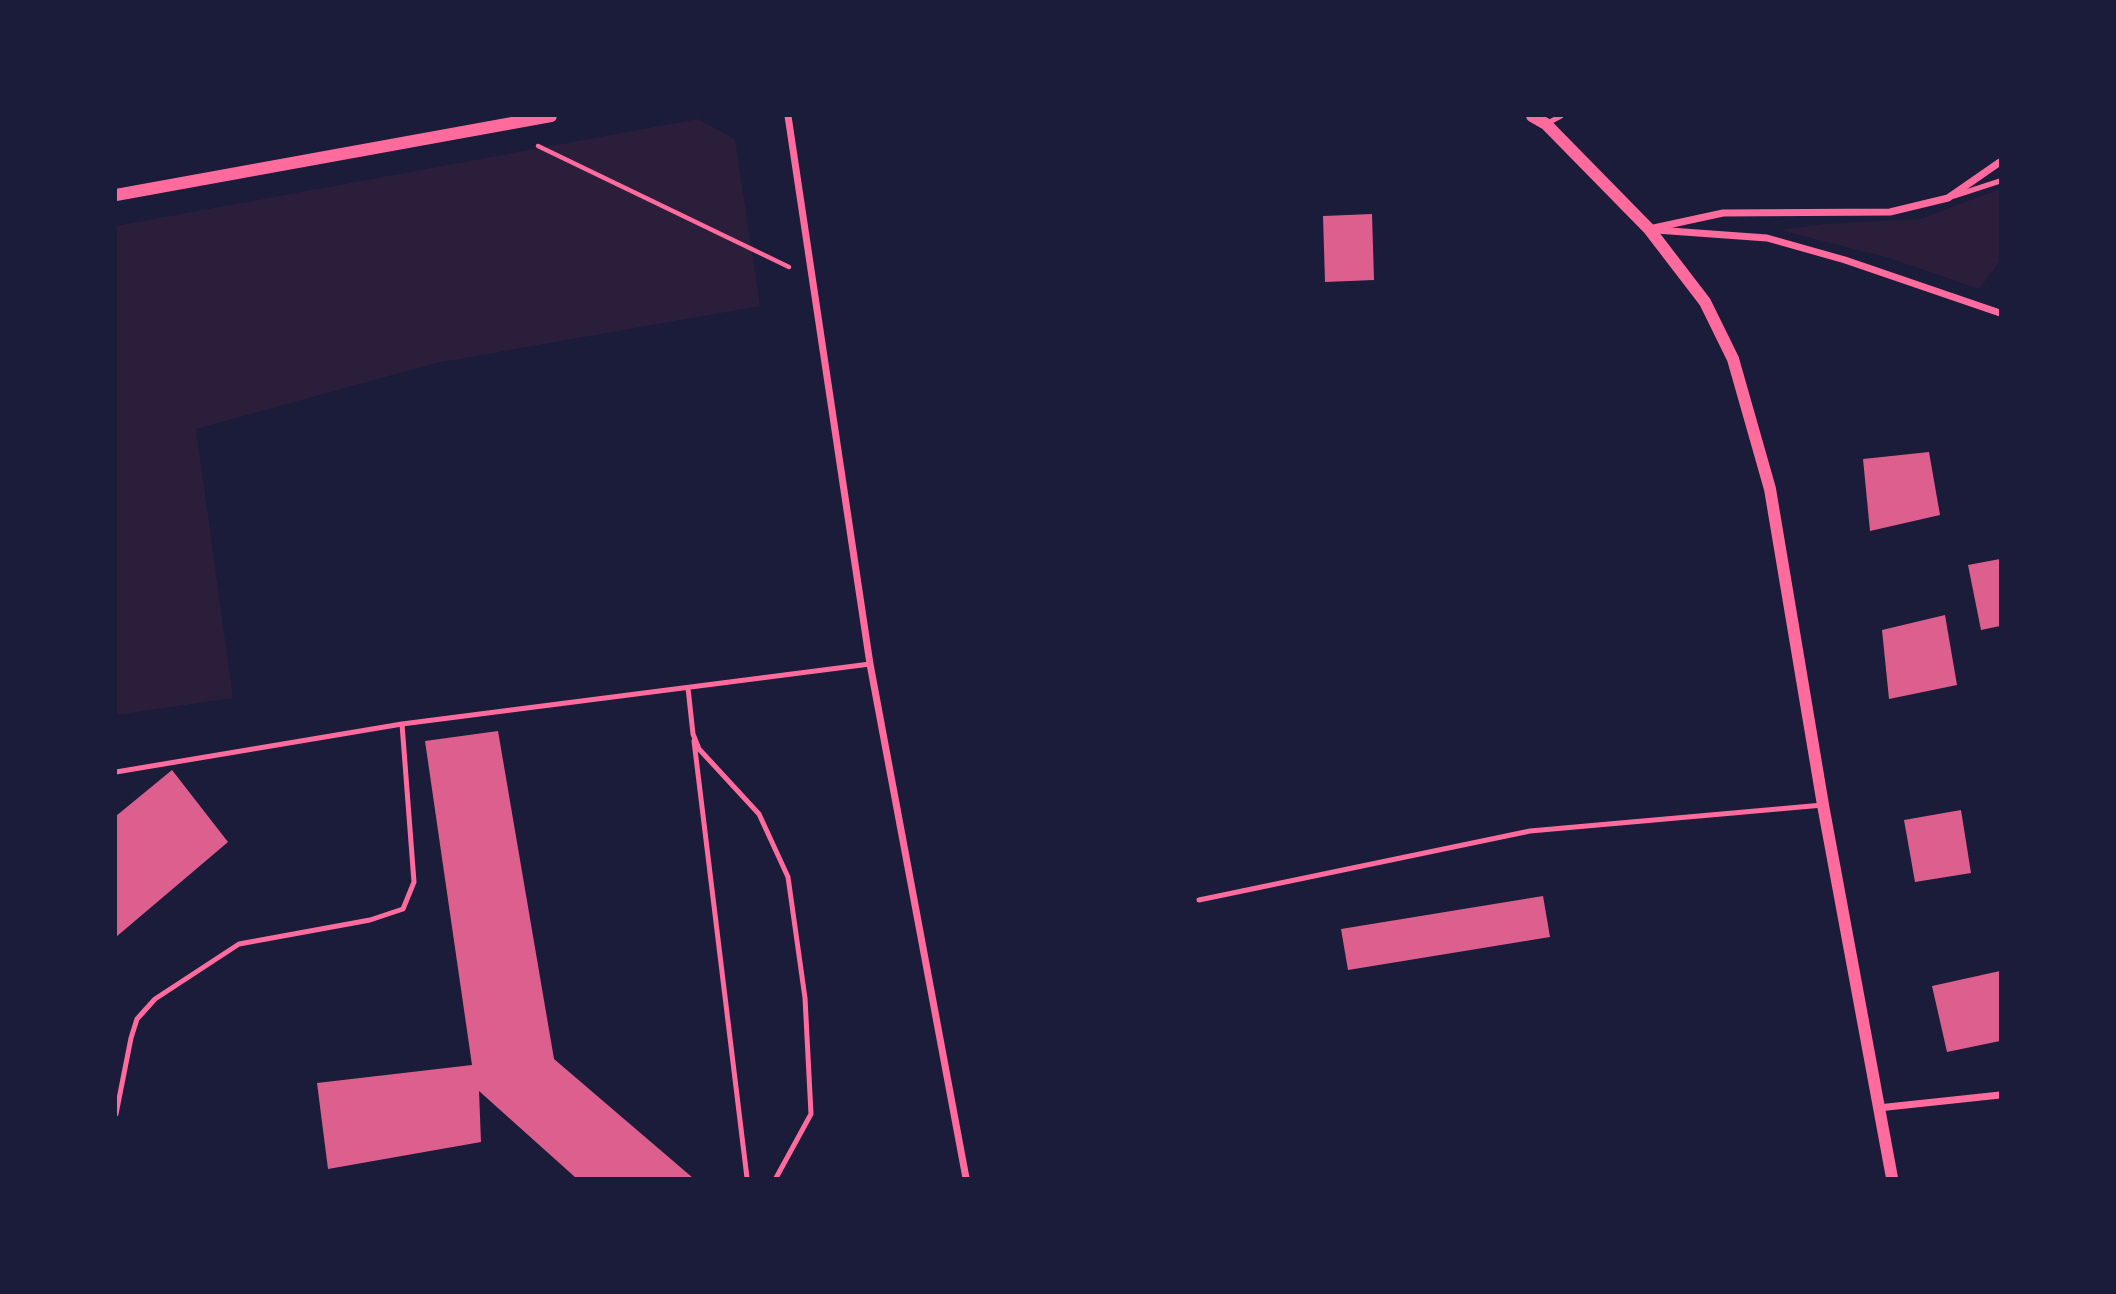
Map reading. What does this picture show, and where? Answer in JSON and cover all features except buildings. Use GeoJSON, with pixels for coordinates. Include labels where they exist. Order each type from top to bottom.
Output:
{"type":"FeatureCollection","features":[{"type":"Feature","properties":{"kind":"street"},"geometry":{"type":"LineString","coordinates":[[116,195],[551,116]]}},
{"type":"Feature","properties":{"kind":"street"},"geometry":{"type":"LineString","coordinates":[[788,116],[870,664],[966,1178]]}},
{"type":"Feature","properties":{"kind":"street"},"geometry":{"type":"LineString","coordinates":[[1532,116],[1546,124],[1649,229],[1704,302],[1734,359],[1770,489],[1823,805],[1892,1178]]}},
{"type":"Feature","properties":{"kind":"street"},"geometry":{"type":"LineString","coordinates":[[1649,229],[1723,213],[1889,212],[1948,198],[2000,162]]}},
{"type":"Feature","properties":{"kind":"street"},"geometry":{"type":"LineString","coordinates":[[1649,229],[1767,237],[1845,260],[2000,313]]}},
{"type":"Feature","properties":{"kind":"street"},"geometry":{"type":"LineString","coordinates":[[1878,1108],[2000,1095]]}},
{"type":"Feature","properties":{"kind":"lane"},"geometry":{"type":"LineString","coordinates":[[1546,124],[1560,116]]}},
{"type":"Feature","properties":{"kind":"lane"},"geometry":{"type":"LineString","coordinates":[[1948,198],[2000,181]]}},
{"type":"Feature","properties":{"kind":"lane"},"geometry":{"type":"LineString","coordinates":[[116,772],[402,724],[870,664]]}},
{"type":"Feature","properties":{"kind":"lane"},"geometry":{"type":"LineString","coordinates":[[688,688],[747,1178]]}},
{"type":"Feature","properties":{"kind":"lane"},"geometry":{"type":"LineString","coordinates":[[116,1114],[137,1019],[155,999],[239,944],[370,920],[403,909],[414,882],[402,724]]}},
{"type":"Feature","properties":{"kind":"lane"},"geometry":{"type":"LineString","coordinates":[[693,734],[699,749],[759,814],[788,877],[804,998],[811,1114],[776,1178]]}},
{"type":"Feature","properties":{"kind":"lane"},"geometry":{"type":"LineString","coordinates":[[1199,901],[1530,831],[1823,805]]}},
{"type":"Feature","properties":{"kind":"path"},"geometry":{"type":"LineString","coordinates":[[496,125],[812,279]]}},
{"type":"Feature","properties":{"kind":"shaded area"},"geometry":{"type":"Polygon","coordinates":[[[698,119],[735,139],[760,306],[436,363],[196,429],[233,698],[116,715],[116,226],[698,119]]]}},
{"type":"Feature","properties":{"kind":"shaded area"},"geometry":{"type":"Polygon","coordinates":[[[2000,189],[2000,261],[1979,289],[1889,258],[1780,230],[1826,224],[1920,219],[2000,189]]]}}]}
